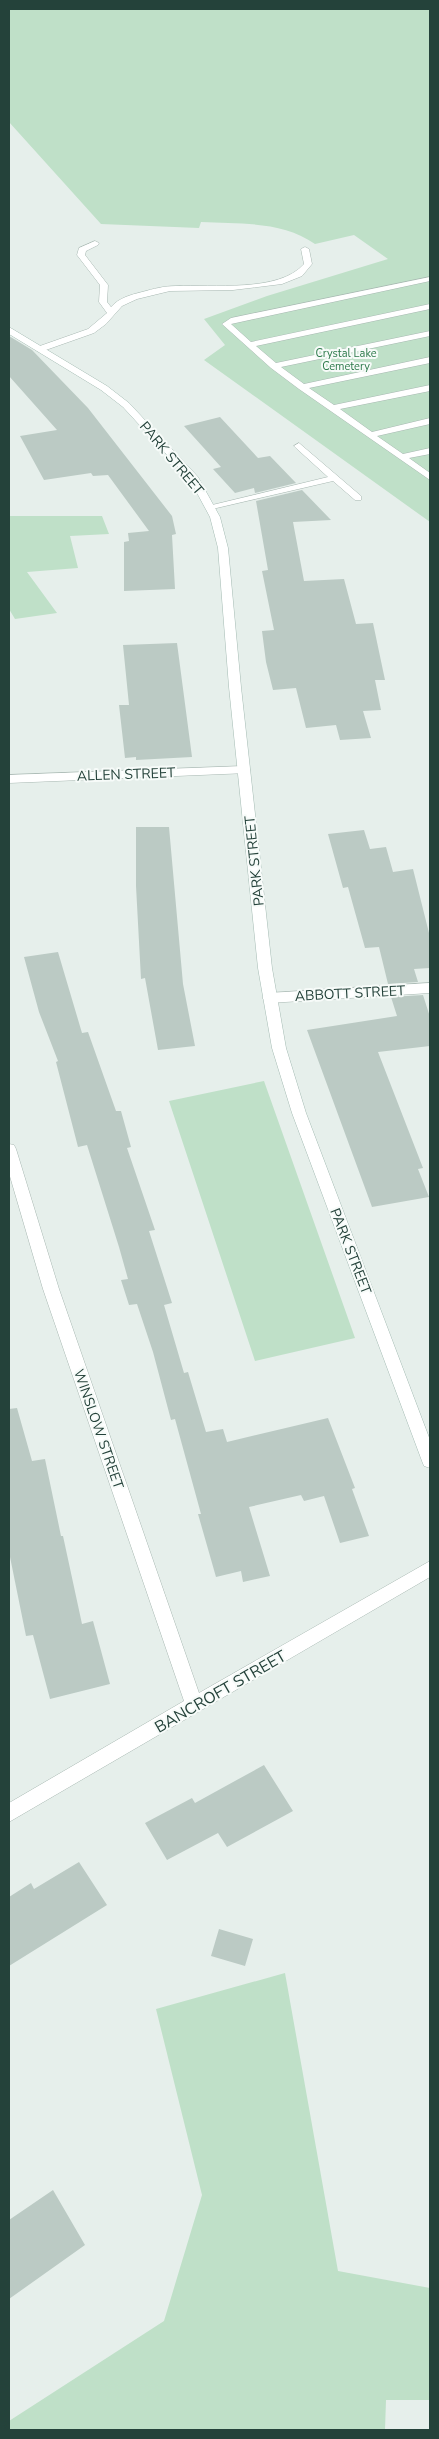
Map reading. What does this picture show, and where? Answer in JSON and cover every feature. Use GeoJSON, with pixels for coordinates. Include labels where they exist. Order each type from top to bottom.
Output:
{"type":"FeatureCollection","features":[{"type":"Feature","properties":{"kind":"street","name":"PARK STREET"},"geometry":{"type":"LineString","coordinates":[[9,330],[104,388],[126,405],[194,479],[211,508],[223,548],[244,770],[269,998],[279,1048],[299,1113],[430,1462]]}},
{"type":"Feature","properties":{"kind":"street","name":"ALLEN STREET"},"geometry":{"type":"LineString","coordinates":[[9,779],[244,770]]}},
{"type":"Feature","properties":{"kind":"street","name":"ABBOTT STREET"},"geometry":{"type":"LineString","coordinates":[[269,998],[430,988]]}},
{"type":"Feature","properties":{"kind":"street","name":"WINSLOW STREET"},"geometry":{"type":"LineString","coordinates":[[9,1149],[51,1289],[194,1706]]}},
{"type":"Feature","properties":{"kind":"street","name":"BANCROFT STREET"},"geometry":{"type":"LineString","coordinates":[[9,1813],[430,1568]]}},
{"type":"Feature","properties":{"kind":"lane"},"geometry":{"type":"LineString","coordinates":[[95,243],[82,250],[81,255],[104,285],[103,302],[110,311]]}},
{"type":"Feature","properties":{"kind":"lane"},"geometry":{"type":"LineString","coordinates":[[40,349],[95,329],[106,321],[110,311],[119,303],[142,295],[164,289],[247,286],[290,280],[303,274],[309,266],[310,257],[305,250]]}},
{"type":"Feature","properties":{"kind":"lane"},"geometry":{"type":"LineString","coordinates":[[430,279],[227,322],[226,325],[302,387],[430,477]]}},
{"type":"Feature","properties":{"kind":"lane"},"geometry":{"type":"LineString","coordinates":[[104,291],[127,295],[142,295]]}},
{"type":"Feature","properties":{"kind":"lane"},"geometry":{"type":"LineString","coordinates":[[249,345],[430,306]]}},
{"type":"Feature","properties":{"kind":"lane"},"geometry":{"type":"LineString","coordinates":[[274,366],[430,333]]}},
{"type":"Feature","properties":{"kind":"lane"},"geometry":{"type":"LineString","coordinates":[[302,387],[430,360]]}},
{"type":"Feature","properties":{"kind":"lane"},"geometry":{"type":"LineString","coordinates":[[332,408],[430,388]]}},
{"type":"Feature","properties":{"kind":"lane"},"geometry":{"type":"LineString","coordinates":[[369,434],[430,421]]}},
{"type":"Feature","properties":{"kind":"lane"},"geometry":{"type":"LineString","coordinates":[[300,446],[358,498]]}},
{"type":"Feature","properties":{"kind":"lane"},"geometry":{"type":"LineString","coordinates":[[402,457],[430,451]]}},
{"type":"Feature","properties":{"kind":"lane"},"geometry":{"type":"LineString","coordinates":[[211,508],[335,478]]}},
{"type":"Feature","properties":{"kind":"green space","name":"Crystal Lake Cemetery"},"geometry":{"type":"Polygon","coordinates":[[[9,9],[430,9],[430,522],[204,360],[225,345],[204,319],[267,296],[388,259],[354,235],[315,244],[289,231],[261,225],[201,222],[199,228],[101,224],[9,122],[9,9]]]}},
{"type":"Feature","properties":{"kind":"green space"},"geometry":{"type":"Polygon","coordinates":[[[9,516],[102,516],[109,534],[70,536],[78,568],[27,572],[57,613],[15,619],[9,609],[9,516]]]}},
{"type":"Feature","properties":{"kind":"green space"},"geometry":{"type":"Polygon","coordinates":[[[264,1081],[355,1338],[255,1361],[169,1101],[264,1081]]]}},
{"type":"Feature","properties":{"kind":"green space"},"geometry":{"type":"Polygon","coordinates":[[[285,1973],[338,2271],[430,2288],[430,2400],[386,2400],[385,2430],[9,2430],[9,2421],[164,2321],[202,2195],[156,2009],[285,1973]]]}},
{"type":"Feature","properties":{"kind":"building"},"geometry":{"type":"Polygon","coordinates":[[[9,336],[32,350],[88,408],[172,516],[176,534],[172,535],[175,589],[124,591],[124,542],[129,541],[128,533],[149,531],[108,475],[93,476],[91,473],[44,480],[20,436],[57,430],[9,376],[9,336]]]}},
{"type":"Feature","properties":{"kind":"building"},"geometry":{"type":"Polygon","coordinates":[[[220,417],[258,458],[270,456],[296,483],[255,493],[254,488],[235,493],[213,469],[221,467],[184,426],[220,417]]]}},
{"type":"Feature","properties":{"kind":"building"},"geometry":{"type":"Polygon","coordinates":[[[302,490],[331,520],[293,522],[304,581],[344,579],[356,624],[373,623],[385,680],[375,680],[381,710],[363,711],[371,738],[340,740],[336,725],[306,728],[296,688],[273,690],[266,662],[262,631],[274,630],[262,571],[268,570],[256,501],[302,490]]]}},
{"type":"Feature","properties":{"kind":"building"},"geometry":{"type":"Polygon","coordinates":[[[177,643],[192,757],[136,760],[136,757],[125,758],[119,705],[129,705],[123,645],[177,643]]]}},
{"type":"Feature","properties":{"kind":"building"},"geometry":{"type":"Polygon","coordinates":[[[136,827],[169,827],[183,984],[195,1046],[158,1050],[145,978],[141,979],[136,886],[136,827]]]}},
{"type":"Feature","properties":{"kind":"building"},"geometry":{"type":"Polygon","coordinates":[[[364,830],[370,849],[386,847],[393,872],[413,869],[430,937],[430,968],[414,969],[418,982],[388,984],[379,947],[365,948],[348,887],[343,888],[328,834],[364,830]]]}},
{"type":"Feature","properties":{"kind":"building"},"geometry":{"type":"Polygon","coordinates":[[[58,952],[82,1033],[88,1032],[116,1111],[121,1111],[131,1147],[127,1148],[155,1230],[149,1231],[172,1303],[164,1305],[184,1373],[188,1372],[206,1432],[223,1429],[227,1442],[328,1418],[355,1488],[352,1489],[369,1536],[340,1543],[324,1496],[304,1501],[301,1495],[249,1507],[270,1576],[243,1582],[241,1571],[216,1577],[198,1514],[201,1514],[175,1419],[171,1420],[153,1352],[137,1304],[129,1305],[121,1280],[128,1279],[119,1247],[87,1145],[78,1147],[56,1062],[58,1061],[39,1012],[24,957],[58,952]]]}},
{"type":"Feature","properties":{"kind":"building"},"geometry":{"type":"Polygon","coordinates":[[[423,995],[430,1017],[430,1046],[378,1052],[423,1168],[418,1169],[429,1197],[372,1207],[307,1030],[397,1016],[391,997],[423,995]]]}},
{"type":"Feature","properties":{"kind":"building"},"geometry":{"type":"Polygon","coordinates":[[[17,1408],[32,1461],[45,1459],[82,1624],[93,1621],[110,1684],[50,1699],[33,1635],[26,1636],[9,1552],[9,1409],[17,1408]]]}},
{"type":"Feature","properties":{"kind":"building"},"geometry":{"type":"Polygon","coordinates":[[[264,1765],[293,1811],[227,1847],[218,1833],[167,1860],[145,1823],[192,1798],[195,1803],[264,1765]]]}},
{"type":"Feature","properties":{"kind":"building"},"geometry":{"type":"Polygon","coordinates":[[[79,1862],[107,1905],[9,1966],[9,1897],[31,1883],[34,1889],[79,1862]]]}},
{"type":"Feature","properties":{"kind":"building"},"geometry":{"type":"Polygon","coordinates":[[[219,1929],[253,1939],[245,1966],[211,1956],[219,1929]]]}},
{"type":"Feature","properties":{"kind":"building"},"geometry":{"type":"Polygon","coordinates":[[[53,2190],[85,2245],[9,2299],[9,2220],[53,2190]]]}}]}
